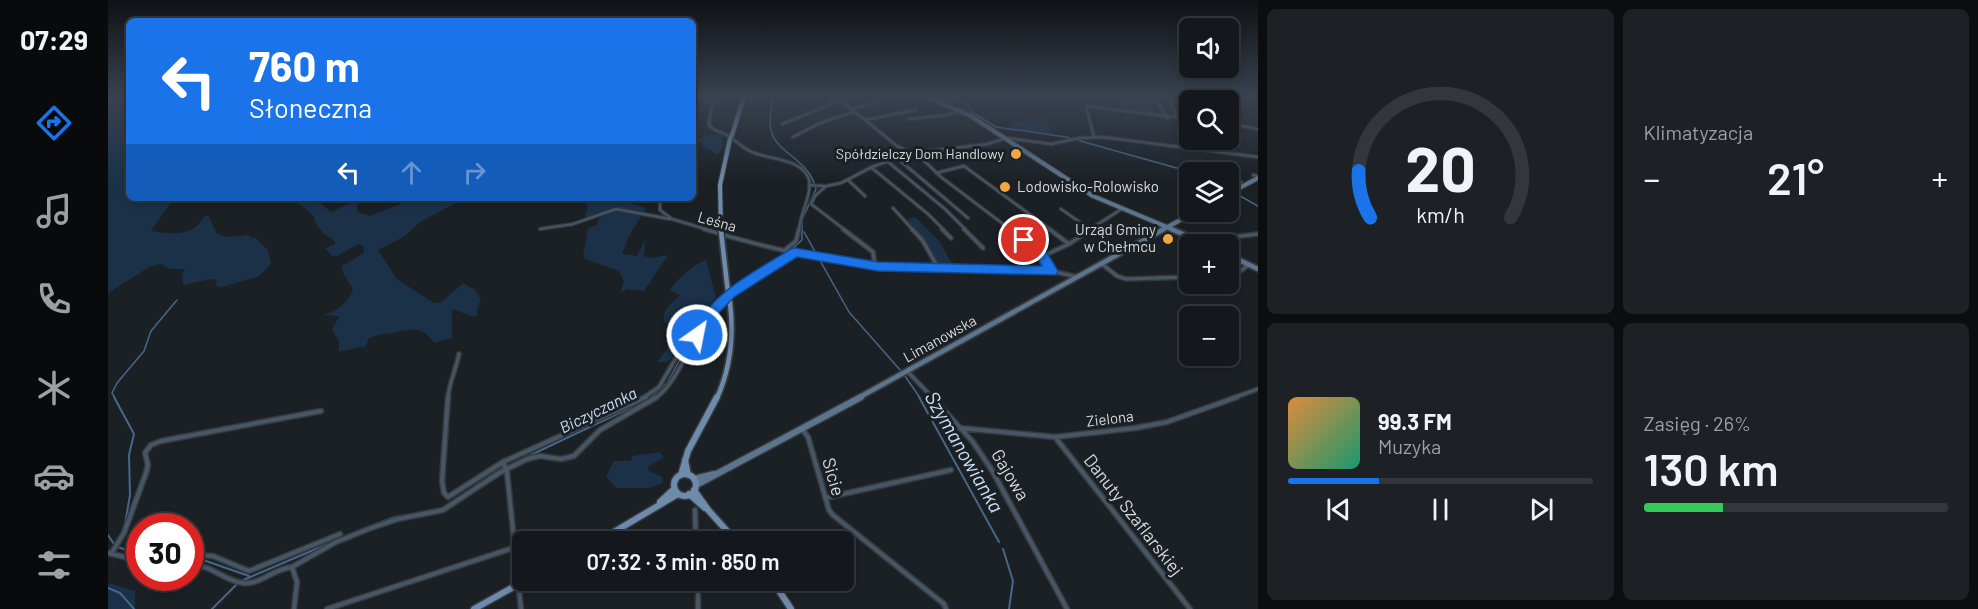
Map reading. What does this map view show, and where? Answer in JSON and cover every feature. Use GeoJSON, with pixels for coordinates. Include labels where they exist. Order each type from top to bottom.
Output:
{"type":"FeatureCollection","features":[{"type":"Feature","properties":{"kind":"main road"},"geometry":{"type":"LineString","coordinates":[[727,531],[709,511],[685,475],[685,460],[727,376],[734,342],[721,230],[720,185],[735,125]]}},
{"type":"Feature","properties":{"kind":"main road"},"geometry":{"type":"LineString","coordinates":[[985,125],[1083,190],[1185,234]]}},
{"type":"Feature","properties":{"kind":"main road"},"geometry":{"type":"LineString","coordinates":[[1239,188],[1256,176]]}},
{"type":"Feature","properties":{"kind":"main road","name":"Limanowska"},"geometry":{"type":"LineString","coordinates":[[693,487],[1179,220]]}},
{"type":"Feature","properties":{"kind":"main road"},"geometry":{"type":"LineString","coordinates":[[1239,260],[1258,269]]}},
{"type":"Feature","properties":{"kind":"main road"},"geometry":{"type":"LineString","coordinates":[[676,491],[675,479],[685,475]]}},
{"type":"Feature","properties":{"kind":"main road"},"geometry":{"type":"LineString","coordinates":[[616,531],[652,510],[676,491],[693,487]]}},
{"type":"Feature","properties":{"kind":"main road"},"geometry":{"type":"LineString","coordinates":[[474,609],[512,588]]}},
{"type":"Feature","properties":{"kind":"main road"},"geometry":{"type":"LineString","coordinates":[[779,591],[791,609]]}},
{"type":"Feature","properties":{"kind":"street"},"geometry":{"type":"LineString","coordinates":[[709,125],[712,129],[728,134],[752,152],[800,166],[806,173],[810,185],[809,194],[801,214],[798,238],[786,249]]}},
{"type":"Feature","properties":{"kind":"street"},"geometry":{"type":"LineString","coordinates":[[793,137],[815,125]]}},
{"type":"Feature","properties":{"kind":"street"},"geometry":{"type":"LineString","coordinates":[[872,125],[897,146],[913,152],[1043,256],[1051,271]]}},
{"type":"Feature","properties":{"kind":"street"},"geometry":{"type":"LineString","coordinates":[[1091,125],[1094,136]]}},
{"type":"Feature","properties":{"kind":"street"},"geometry":{"type":"LineString","coordinates":[[1240,125],[1258,129]]}},
{"type":"Feature","properties":{"kind":"street"},"geometry":{"type":"LineString","coordinates":[[810,185],[826,186],[848,180],[872,167],[913,152],[988,144],[1006,138],[1051,144],[1094,136],[1258,157]]}},
{"type":"Feature","properties":{"kind":"street"},"geometry":{"type":"LineString","coordinates":[[897,158],[968,218]]}},
{"type":"Feature","properties":{"kind":"street"},"geometry":{"type":"LineString","coordinates":[[887,161],[945,209],[983,248]]}},
{"type":"Feature","properties":{"kind":"street"},"geometry":{"type":"LineString","coordinates":[[936,172],[964,166],[1069,244]]}},
{"type":"Feature","properties":{"kind":"street"},"geometry":{"type":"LineString","coordinates":[[872,167],[928,214],[951,238]]}},
{"type":"Feature","properties":{"kind":"street"},"geometry":{"type":"LineString","coordinates":[[848,180],[865,196]]}},
{"type":"Feature","properties":{"kind":"street"},"geometry":{"type":"LineString","coordinates":[[826,186],[815,196],[812,207],[873,252],[875,266]]}},
{"type":"Feature","properties":{"kind":"street"},"geometry":{"type":"LineString","coordinates":[[662,201],[659,207],[672,219]]}},
{"type":"Feature","properties":{"kind":"street"},"geometry":{"type":"LineString","coordinates":[[892,208],[923,241],[937,266]]}},
{"type":"Feature","properties":{"kind":"street"},"geometry":{"type":"LineString","coordinates":[[1043,256],[1069,244],[1123,208]]}},
{"type":"Feature","properties":{"kind":"street","name":"Leśna"},"geometry":{"type":"LineString","coordinates":[[540,229],[573,224],[616,209],[625,209],[672,219],[734,238],[794,252],[875,266],[1051,271],[1078,277]]}},
{"type":"Feature","properties":{"kind":"street"},"geometry":{"type":"LineString","coordinates":[[1061,209],[1091,230]]}},
{"type":"Feature","properties":{"kind":"street"},"geometry":{"type":"LineString","coordinates":[[1239,236],[1258,234]]}},
{"type":"Feature","properties":{"kind":"street"},"geometry":{"type":"LineString","coordinates":[[204,557],[205,554],[224,560],[245,572],[293,561],[371,528],[398,519],[443,510],[507,468],[534,457],[561,459],[574,456],[600,430],[660,395],[705,321],[722,300],[738,287],[794,252]]}},
{"type":"Feature","properties":{"kind":"street"},"geometry":{"type":"LineString","coordinates":[[1102,264],[1117,276],[1126,279],[1179,277]]}},
{"type":"Feature","properties":{"kind":"street"},"geometry":{"type":"LineString","coordinates":[[1239,271],[1248,265]]}},
{"type":"Feature","properties":{"kind":"street"},"geometry":{"type":"LineString","coordinates":[[459,354],[456,369],[449,381],[442,481],[444,493],[448,497],[458,493],[503,462],[650,395],[659,387],[693,329]]}},
{"type":"Feature","properties":{"kind":"street","name":"Gajowa"},"geometry":{"type":"LineString","coordinates":[[907,371],[980,451],[1021,520],[1042,570],[1067,609]]}},
{"type":"Feature","properties":{"kind":"street","name":"Zielona"},"geometry":{"type":"LineString","coordinates":[[960,428],[1055,437],[1160,424],[1258,389]]}},
{"type":"Feature","properties":{"kind":"street"},"geometry":{"type":"LineString","coordinates":[[109,554],[120,540],[147,473],[145,453],[151,445],[161,441],[321,411]]}},
{"type":"Feature","properties":{"kind":"street","name":"Sicie"},"geometry":{"type":"LineString","coordinates":[[802,429],[808,437],[825,498],[833,515],[944,604],[946,609]]}},
{"type":"Feature","properties":{"kind":"street","name":"Danuty Szaflarskiej"},"geometry":{"type":"LineString","coordinates":[[1055,437],[1191,609]]}},
{"type":"Feature","properties":{"kind":"street"},"geometry":{"type":"LineString","coordinates":[[503,462],[507,468],[514,531]]}},
{"type":"Feature","properties":{"kind":"street"},"geometry":{"type":"LineString","coordinates":[[825,498],[951,470]]}},
{"type":"Feature","properties":{"kind":"street"},"geometry":{"type":"LineString","coordinates":[[695,510],[696,531]]}},
{"type":"Feature","properties":{"kind":"street"},"geometry":{"type":"LineString","coordinates":[[204,564],[248,583],[279,570],[340,534]]}},
{"type":"Feature","properties":{"kind":"street"},"geometry":{"type":"LineString","coordinates":[[327,609],[512,548]]}},
{"type":"Feature","properties":{"kind":"street"},"geometry":{"type":"LineString","coordinates":[[109,554],[126,558]]}},
{"type":"Feature","properties":{"kind":"street"},"geometry":{"type":"LineString","coordinates":[[293,561],[297,589],[294,609]]}},
{"type":"Feature","properties":{"kind":"street"},"geometry":{"type":"LineString","coordinates":[[521,609],[522,591]]}},
{"type":"Feature","properties":{"kind":"street"},"geometry":{"type":"LineString","coordinates":[[698,591],[698,609]]}},
{"type":"Feature","properties":{"kind":"shaded area"},"geometry":{"type":"Polygon","coordinates":[[[108,125],[126,125],[126,201],[172,201],[151,231],[175,233],[187,231],[193,229],[208,215],[217,234],[227,237],[248,235],[253,239],[255,237],[268,250],[271,264],[259,276],[222,287],[215,286],[217,280],[210,279],[183,285],[182,275],[185,269],[170,269],[161,264],[149,267],[108,293],[108,125]]]}},
{"type":"Feature","properties":{"kind":"shaded area"},"geometry":{"type":"Polygon","coordinates":[[[1010,125],[1049,125],[1052,134],[1006,130],[1010,125]]]}},
{"type":"Feature","properties":{"kind":"shaded area"},"geometry":{"type":"Polygon","coordinates":[[[720,133],[725,135],[722,138],[723,147],[718,155],[697,140],[705,135],[720,133]]]}},
{"type":"Feature","properties":{"kind":"shaded area"},"geometry":{"type":"Polygon","coordinates":[[[296,201],[318,201],[331,212],[353,202],[358,203],[357,212],[370,216],[408,201],[459,201],[420,222],[405,236],[378,250],[397,279],[434,303],[440,303],[463,283],[475,290],[481,300],[477,310],[478,314],[474,317],[452,309],[452,338],[434,343],[425,333],[410,330],[372,337],[369,338],[366,346],[339,352],[339,341],[332,330],[339,316],[323,315],[338,309],[348,298],[353,289],[343,273],[342,266],[364,253],[364,247],[359,244],[337,256],[332,256],[325,248],[335,244],[334,240],[324,234],[316,224],[314,216],[296,201]]]}},
{"type":"Feature","properties":{"kind":"shaded area"},"geometry":{"type":"Polygon","coordinates":[[[581,201],[626,201],[646,208],[629,236],[622,254],[637,256],[645,240],[644,256],[651,258],[668,255],[644,291],[627,289],[620,293],[624,282],[619,271],[583,256],[588,228],[597,225],[600,216],[585,217],[588,206],[581,201]]]}},
{"type":"Feature","properties":{"kind":"shaded area"},"geometry":{"type":"Polygon","coordinates":[[[915,217],[940,242],[953,266],[938,265],[921,236],[906,220],[915,217]]]}},
{"type":"Feature","properties":{"kind":"shaded area"},"geometry":{"type":"Polygon","coordinates":[[[706,260],[716,297],[687,332],[671,359],[667,362],[657,362],[678,335],[674,326],[664,322],[666,310],[680,295],[670,290],[686,272],[706,260]]]}},
{"type":"Feature","properties":{"kind":"shaded area"},"geometry":{"type":"Polygon","coordinates":[[[659,452],[664,457],[648,467],[649,471],[662,477],[663,483],[649,488],[616,488],[606,476],[614,461],[631,461],[632,456],[659,452]]]}},
{"type":"Feature","properties":{"kind":"shaded area"},"geometry":{"type":"Polygon","coordinates":[[[108,583],[126,588],[126,591],[135,591],[135,609],[108,609],[108,583]]]}},
{"type":"Feature","properties":{"kind":"waterway","name":"Biczyczanka"},"geometry":{"type":"LineString","coordinates":[[770,125],[779,145],[807,170],[816,189],[802,220],[802,240],[790,251]]}},
{"type":"Feature","properties":{"kind":"waterway"},"geometry":{"type":"LineString","coordinates":[[993,125],[1066,137],[1179,169]]}},
{"type":"Feature","properties":{"kind":"waterway"},"geometry":{"type":"LineString","coordinates":[[1239,195],[1258,206]]}},
{"type":"Feature","properties":{"kind":"waterway","name":"Szymanowianka"},"geometry":{"type":"LineString","coordinates":[[804,232],[849,312],[901,371]]}},
{"type":"Feature","properties":{"kind":"waterway","name":"Biczyczanka"},"geometry":{"type":"LineString","coordinates":[[729,289],[786,253]]}},
{"type":"Feature","properties":{"kind":"waterway","name":"Biczyczanka"},"geometry":{"type":"LineString","coordinates":[[650,398],[667,383],[707,311],[726,292]]}},
{"type":"Feature","properties":{"kind":"waterway"},"geometry":{"type":"LineString","coordinates":[[115,398],[112,393],[117,383],[144,351],[151,331],[177,300]]}},
{"type":"Feature","properties":{"kind":"waterway","name":"Szymanowianka"},"geometry":{"type":"LineString","coordinates":[[905,376],[920,398]]}},
{"type":"Feature","properties":{"kind":"waterway"},"geometry":{"type":"LineString","coordinates":[[114,397],[134,434],[129,455],[130,495],[125,524]]}},
{"type":"Feature","properties":{"kind":"waterway","name":"Biczyczanka"},"geometry":{"type":"LineString","coordinates":[[460,497],[497,471],[653,397]]}},
{"type":"Feature","properties":{"kind":"waterway","name":"Szymanowianka"},"geometry":{"type":"LineString","coordinates":[[919,397],[999,542]]}},
{"type":"Feature","properties":{"kind":"waterway","name":"Biczyczanka"},"geometry":{"type":"LineString","coordinates":[[376,524],[395,517],[415,514]]}},
{"type":"Feature","properties":{"kind":"waterway"},"geometry":{"type":"LineString","coordinates":[[108,535],[114,544]]}},
{"type":"Feature","properties":{"kind":"waterway","name":"Biczyczanka"},"geometry":{"type":"LineString","coordinates":[[241,581],[330,543]]}},
{"type":"Feature","properties":{"kind":"waterway"},"geometry":{"type":"LineString","coordinates":[[118,547],[126,550]]}},
{"type":"Feature","properties":{"kind":"waterway","name":"Szymanowianka"},"geometry":{"type":"LineString","coordinates":[[1003,549],[1013,581],[1009,609]]}},
{"type":"Feature","properties":{"kind":"waterway"},"geometry":{"type":"LineString","coordinates":[[204,561],[249,576]]}},
{"type":"Feature","properties":{"kind":"waterway","name":"Biczyczanka"},"geometry":{"type":"LineString","coordinates":[[212,609],[237,584]]}},
{"type":"Feature","properties":{"kind":"waterway","name":"Biczyczanka"},"geometry":{"type":"LineString","coordinates":[[108,588],[120,593],[134,609]]}},
{"type":"Feature","properties":{"kind":"place","name":"Spółdzielczy Dom Handlowy"},"geometry":{"type":"Point","coordinates":[1016,154]}},
{"type":"Feature","properties":{"kind":"place","name":"Lodowisko-Rolowisko"},"geometry":{"type":"Point","coordinates":[1005,187]}},
{"type":"Feature","properties":{"kind":"place","name":"Urząd Gminy w Chełmcu"},"geometry":{"type":"Point","coordinates":[1168,239]}},
{"type":"Feature","properties":{"kind":"route"},"geometry":{"type":"LineString","coordinates":[[697,335],[711,313],[729,294],[795,252],[878,266],[1051,271],[1041,254],[1024,240]]}}]}
